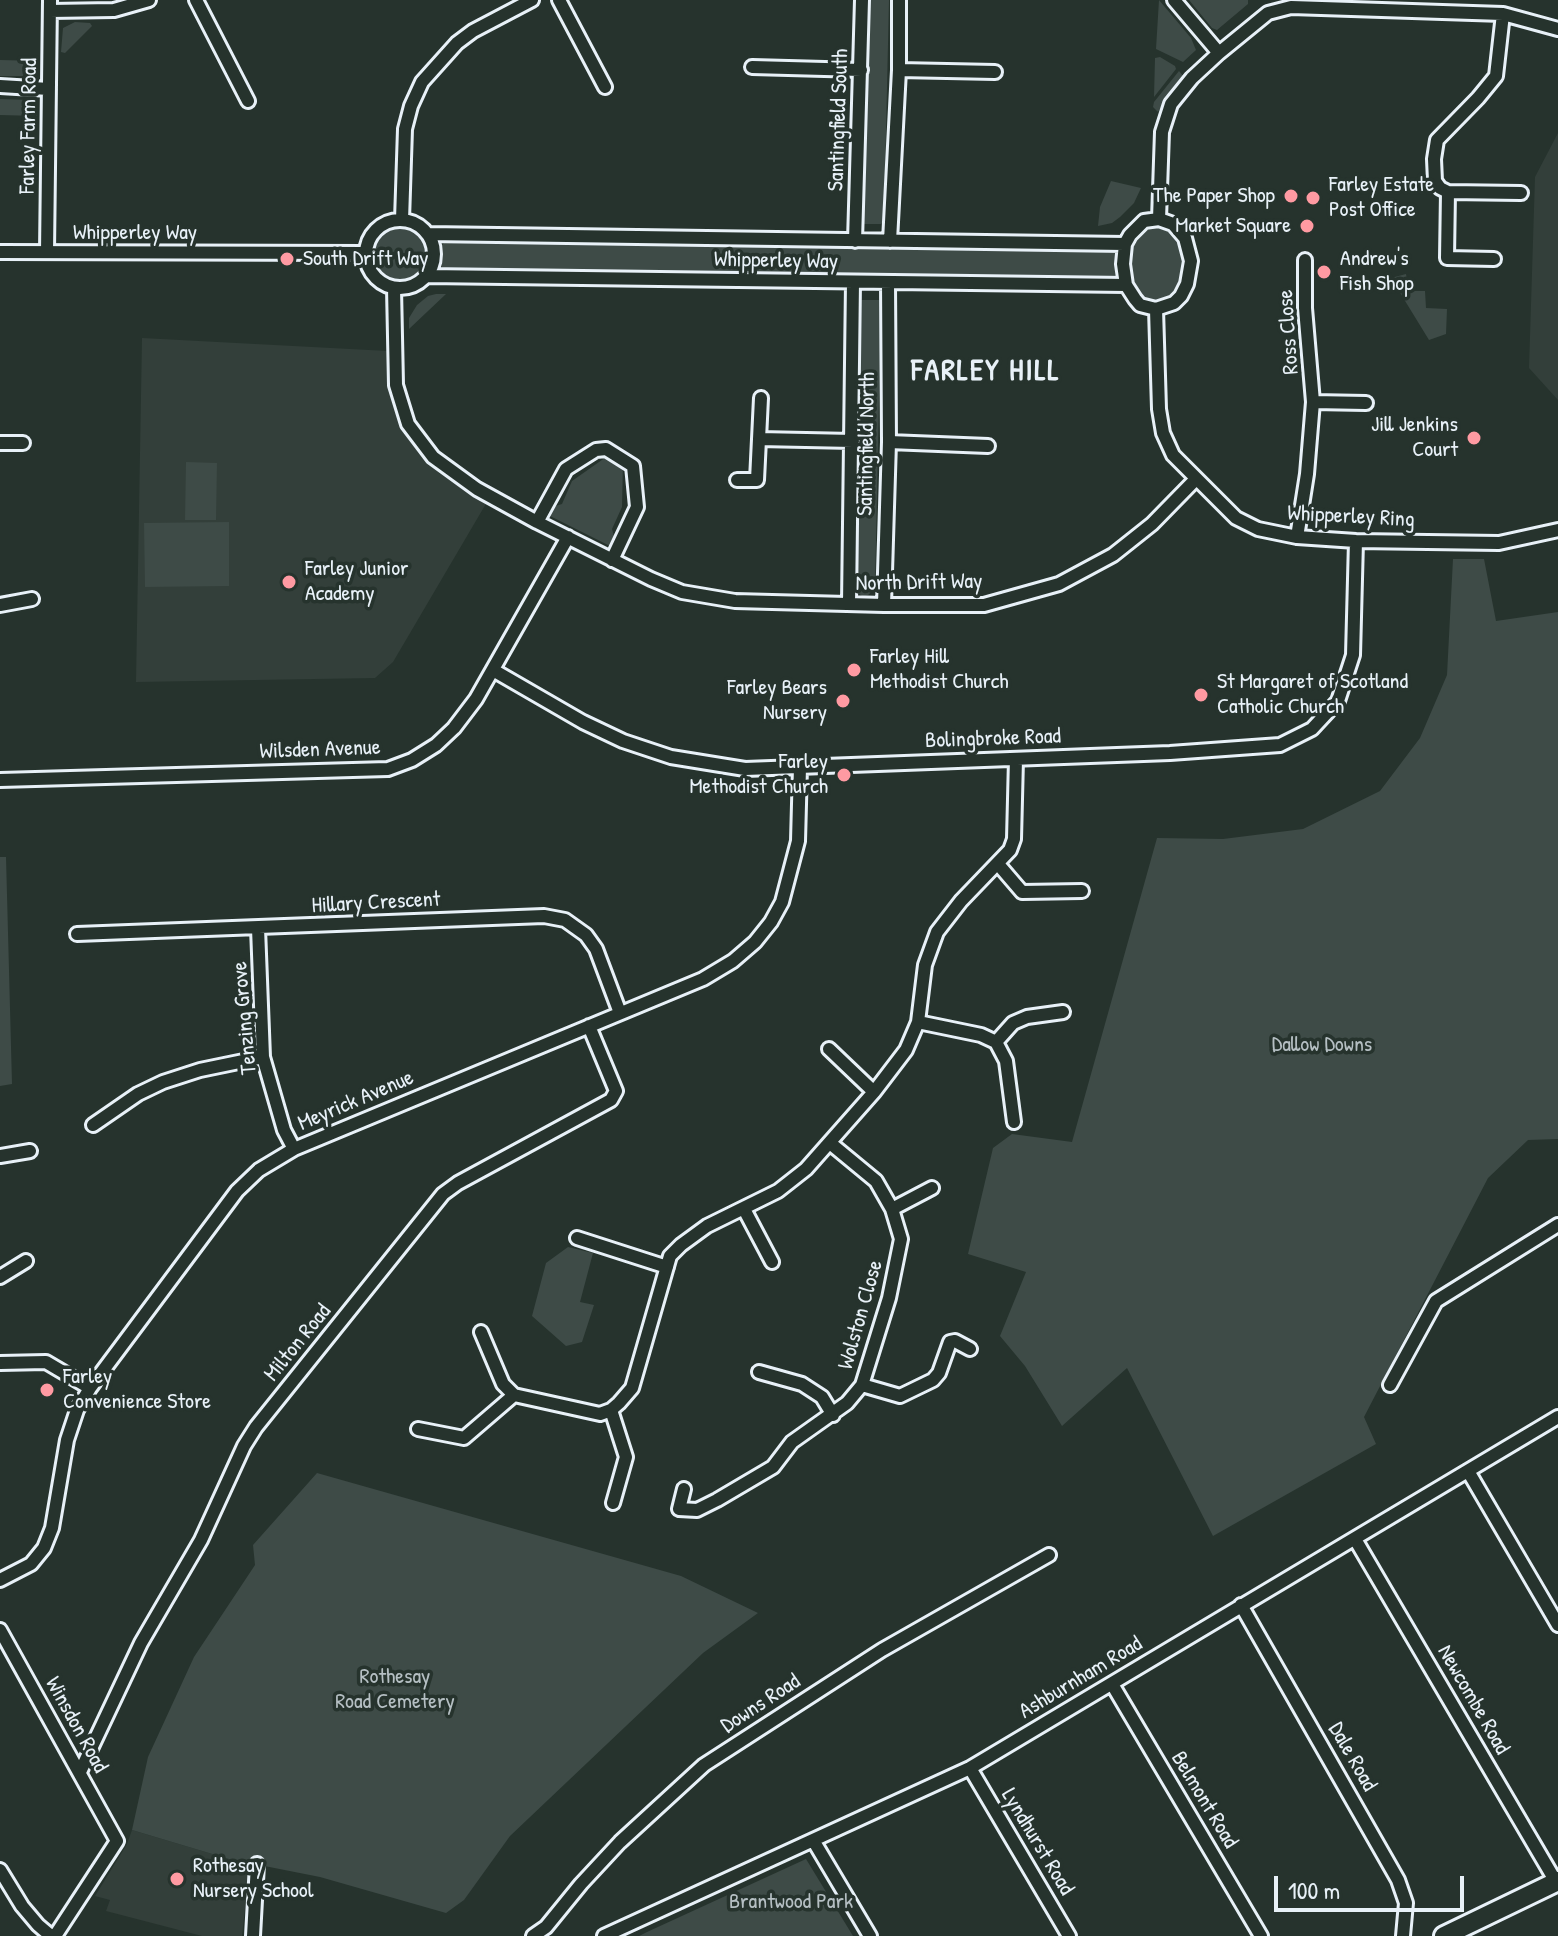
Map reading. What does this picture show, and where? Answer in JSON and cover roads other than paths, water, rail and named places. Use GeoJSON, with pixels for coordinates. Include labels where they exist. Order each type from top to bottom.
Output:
{"type":"FeatureCollection","features":[{"type":"Feature","properties":{"kind":"street"},"geometry":{"type":"LineString","coordinates":[[50,6],[114,10],[149,0]]}},
{"type":"Feature","properties":{"kind":"street"},"geometry":{"type":"LineString","coordinates":[[196,0],[248,101]]}},
{"type":"Feature","properties":{"kind":"street"},"geometry":{"type":"LineString","coordinates":[[402,220],[405,129],[422,82],[457,43],[473,31],[532,0]]}},
{"type":"Feature","properties":{"kind":"street"},"geometry":{"type":"LineString","coordinates":[[559,0],[605,87]]}},
{"type":"Feature","properties":{"kind":"street","name":"Santingfield South"},"geometry":{"type":"LineString","coordinates":[[855,241],[862,0]]}},
{"type":"Feature","properties":{"kind":"street"},"geometry":{"type":"LineString","coordinates":[[890,241],[899,70],[899,0]]}},
{"type":"Feature","properties":{"kind":"street"},"geometry":{"type":"LineString","coordinates":[[1174,0],[1219,53]]}},
{"type":"Feature","properties":{"kind":"street"},"geometry":{"type":"LineString","coordinates":[[1159,219],[1162,132],[1166,116],[1178,93],[1260,17],[1281,9],[1391,4],[1503,14],[1558,29]]}},
{"type":"Feature","properties":{"kind":"street","name":"Farley Farm Road"},"geometry":{"type":"LineString","coordinates":[[47,252],[50,6]]}},
{"type":"Feature","properties":{"kind":"street"},"geometry":{"type":"LineString","coordinates":[[1503,14],[1496,76],[1437,140],[1435,181],[1448,192],[1521,193]]}},
{"type":"Feature","properties":{"kind":"street"},"geometry":{"type":"LineString","coordinates":[[752,67],[861,70]]}},
{"type":"Feature","properties":{"kind":"street"},"geometry":{"type":"LineString","coordinates":[[899,70],[995,72]]}},
{"type":"Feature","properties":{"kind":"street"},"geometry":{"type":"LineString","coordinates":[[0,86],[49,89]]}},
{"type":"Feature","properties":{"kind":"street"},"geometry":{"type":"LineString","coordinates":[[1448,192],[1447,258],[1494,259]]}},
{"type":"Feature","properties":{"kind":"street"},"geometry":{"type":"LineString","coordinates":[[1159,219],[1173,224],[1185,238],[1191,261],[1187,284],[1174,303],[1156,309],[1140,305],[1126,285],[1123,264],[1125,244],[1144,221],[1159,219]]}},
{"type":"Feature","properties":{"kind":"street"},"geometry":{"type":"LineString","coordinates":[[402,220],[413,222],[428,234],[435,255],[427,276],[412,286],[394,288],[385,285],[370,272],[365,253],[367,242],[381,225],[402,220]]}},
{"type":"Feature","properties":{"kind":"street","name":"Whipperley Way"},"geometry":{"type":"LineString","coordinates":[[428,234],[1125,244]]}},
{"type":"Feature","properties":{"kind":"street","name":"Whipperley Way"},"geometry":{"type":"LineString","coordinates":[[0,252],[365,253]]}},
{"type":"Feature","properties":{"kind":"street","name":"Ross Close"},"geometry":{"type":"LineString","coordinates":[[1297,537],[1307,474],[1313,402],[1305,308],[1305,260]]}},
{"type":"Feature","properties":{"kind":"street","name":"Whipperley Way"},"geometry":{"type":"LineString","coordinates":[[427,276],[1126,285]]}},
{"type":"Feature","properties":{"kind":"street","name":"Santingfield North"},"geometry":{"type":"LineString","coordinates":[[849,604],[853,282]]}},
{"type":"Feature","properties":{"kind":"street","name":"Santingfield North"},"geometry":{"type":"LineString","coordinates":[[884,605],[889,442],[888,282]]}},
{"type":"Feature","properties":{"kind":"street","name":"North Drift Way"},"geometry":{"type":"LineString","coordinates":[[394,288],[396,385],[408,424],[433,457],[477,489],[537,522],[682,592],[735,601],[984,605],[1059,584],[1113,555],[1152,524],[1196,479]]}},
{"type":"Feature","properties":{"kind":"street","name":"Whipperley Ring"},"geometry":{"type":"LineString","coordinates":[[1156,309],[1159,409],[1163,433],[1173,455],[1236,518],[1258,529],[1297,537],[1356,541],[1499,543],[1558,530]]}},
{"type":"Feature","properties":{"kind":"street"},"geometry":{"type":"LineString","coordinates":[[737,480],[757,480],[761,398]]}},
{"type":"Feature","properties":{"kind":"street","name":"Ross Close"},"geometry":{"type":"LineString","coordinates":[[1313,402],[1366,403]]}},
{"type":"Feature","properties":{"kind":"street"},"geometry":{"type":"LineString","coordinates":[[759,439],[853,441]]}},
{"type":"Feature","properties":{"kind":"street"},"geometry":{"type":"LineString","coordinates":[[889,442],[988,446]]}},
{"type":"Feature","properties":{"kind":"street"},"geometry":{"type":"LineString","coordinates":[[0,443],[23,443]]}},
{"type":"Feature","properties":{"kind":"street"},"geometry":{"type":"LineString","coordinates":[[537,522],[566,469],[596,450],[606,449],[633,466],[637,507],[612,560]]}},
{"type":"Feature","properties":{"kind":"street","name":"Wilsden Avenue"},"geometry":{"type":"LineString","coordinates":[[0,780],[388,769],[412,760],[436,745],[454,728],[476,699],[568,537]]}},
{"type":"Feature","properties":{"kind":"street","name":"Bolingbroke Road"},"geometry":{"type":"LineString","coordinates":[[493,670],[583,722],[623,741],[671,757],[745,769],[1280,745],[1312,729],[1338,701],[1353,655],[1356,541]]}},
{"type":"Feature","properties":{"kind":"street"},"geometry":{"type":"LineString","coordinates":[[0,605],[32,599]]}},
{"type":"Feature","properties":{"kind":"street"},"geometry":{"type":"LineString","coordinates":[[481,1332],[503,1384],[514,1395],[600,1414],[611,1410],[632,1388],[670,1256],[707,1226],[778,1191],[806,1169],[874,1092],[906,1050],[918,1022],[925,965],[937,932],[961,901],[1010,850],[1014,839],[1016,759]]}},
{"type":"Feature","properties":{"kind":"street","name":"Meyrick Avenue"},"geometry":{"type":"LineString","coordinates":[[0,1580],[31,1564],[44,1548],[52,1528],[67,1440],[77,1410],[90,1388],[237,1191],[259,1170],[294,1149],[703,979],[733,961],[755,942],[782,902],[798,841],[800,767]]}},
{"type":"Feature","properties":{"kind":"street"},"geometry":{"type":"LineString","coordinates":[[998,864],[1022,892],[1082,891]]}},
{"type":"Feature","properties":{"kind":"street","name":"Hillary Crescent"},"geometry":{"type":"LineString","coordinates":[[77,934],[544,916],[565,920],[586,935],[596,949],[620,1013]]}},
{"type":"Feature","properties":{"kind":"street","name":"Tenzing Grove"},"geometry":{"type":"LineString","coordinates":[[258,928],[263,1057],[284,1130],[294,1149]]}},
{"type":"Feature","properties":{"kind":"street"},"geometry":{"type":"LineString","coordinates":[[996,1042],[1013,1023],[1027,1017],[1063,1012]]}},
{"type":"Feature","properties":{"kind":"street"},"geometry":{"type":"LineString","coordinates":[[918,1022],[981,1035],[996,1042],[1006,1061],[1014,1122]]}},
{"type":"Feature","properties":{"kind":"street","name":"Milton Road"},"geometry":{"type":"LineString","coordinates":[[80,1772],[90,1757],[141,1643],[201,1540],[244,1446],[256,1427],[443,1194],[611,1100],[616,1091],[589,1026]]}},
{"type":"Feature","properties":{"kind":"street"},"geometry":{"type":"LineString","coordinates":[[829,1049],[874,1092]]}},
{"type":"Feature","properties":{"kind":"street"},"geometry":{"type":"LineString","coordinates":[[93,1125],[138,1094],[163,1082],[200,1070],[263,1057]]}},
{"type":"Feature","properties":{"kind":"street","name":"Wolston Close"},"geometry":{"type":"LineString","coordinates":[[679,1509],[697,1510],[773,1467],[792,1442],[833,1415],[855,1396],[862,1385],[889,1298],[901,1239],[892,1209],[876,1181],[830,1143]]}},
{"type":"Feature","properties":{"kind":"street"},"geometry":{"type":"LineString","coordinates":[[0,1156],[30,1151]]}},
{"type":"Feature","properties":{"kind":"street"},"geometry":{"type":"LineString","coordinates":[[892,1209],[932,1188]]}},
{"type":"Feature","properties":{"kind":"street"},"geometry":{"type":"LineString","coordinates":[[744,1209],[772,1262]]}},
{"type":"Feature","properties":{"kind":"street"},"geometry":{"type":"LineString","coordinates":[[1390,1385],[1436,1301],[1558,1225]]}},
{"type":"Feature","properties":{"kind":"street"},"geometry":{"type":"LineString","coordinates":[[577,1238],[667,1267]]}},
{"type":"Feature","properties":{"kind":"street"},"geometry":{"type":"LineString","coordinates":[[0,1277],[26,1261]]}},
{"type":"Feature","properties":{"kind":"street","name":"Wolston Close"},"geometry":{"type":"LineString","coordinates":[[862,1385],[900,1396],[933,1380],[939,1373],[950,1342],[955,1341],[970,1349]]}},
{"type":"Feature","properties":{"kind":"street"},"geometry":{"type":"LineString","coordinates":[[0,1363],[46,1362],[90,1388]]}},
{"type":"Feature","properties":{"kind":"street","name":"Wolston Close"},"geometry":{"type":"LineString","coordinates":[[759,1372],[802,1384],[822,1397],[833,1415]]}},
{"type":"Feature","properties":{"kind":"street"},"geometry":{"type":"LineString","coordinates":[[418,1429],[464,1438],[514,1395]]}},
{"type":"Feature","properties":{"kind":"street"},"geometry":{"type":"LineString","coordinates":[[611,1410],[626,1457],[613,1503]]}},
{"type":"Feature","properties":{"kind":"street","name":"Ashburnham Road"},"geometry":{"type":"LineString","coordinates":[[604,1936],[970,1768],[1558,1417]]}},
{"type":"Feature","properties":{"kind":"street"},"geometry":{"type":"LineString","coordinates":[[1468,1471],[1558,1625]]}},
{"type":"Feature","properties":{"kind":"street"},"geometry":{"type":"LineString","coordinates":[[675,1523],[684,1489]]}},
{"type":"Feature","properties":{"kind":"street","name":"Newcombe Road"},"geometry":{"type":"LineString","coordinates":[[1355,1539],[1557,1882]]}},
{"type":"Feature","properties":{"kind":"street","name":"Downs Road"},"geometry":{"type":"LineString","coordinates":[[533,1936],[546,1927],[620,1842],[704,1765],[882,1650],[1049,1555]]}},
{"type":"Feature","properties":{"kind":"street","name":"Dale Road"},"geometry":{"type":"LineString","coordinates":[[1241,1605],[1398,1880],[1406,1903],[1403,1936]]}},
{"type":"Feature","properties":{"kind":"street","name":"Winsdon Road"},"geometry":{"type":"LineString","coordinates":[[0,1630],[117,1841],[47,1935]]}},
{"type":"Feature","properties":{"kind":"street","name":"Belmont Road"},"geometry":{"type":"LineString","coordinates":[[1112,1684],[1261,1936]]}},
{"type":"Feature","properties":{"kind":"street","name":"Lyndhurst Road"},"geometry":{"type":"LineString","coordinates":[[970,1768],[1069,1936]]}},
{"type":"Feature","properties":{"kind":"street"},"geometry":{"type":"LineString","coordinates":[[813,1840],[870,1936]]}},
{"type":"Feature","properties":{"kind":"street"},"geometry":{"type":"LineString","coordinates":[[253,1936],[257,1864]]}},
{"type":"Feature","properties":{"kind":"street"},"geometry":{"type":"LineString","coordinates":[[0,1870],[22,1906],[47,1935]]}},
{"type":"Feature","properties":{"kind":"street"},"geometry":{"type":"LineString","coordinates":[[1444,1936],[1557,1882]]}},
{"type":"Feature","properties":{"kind":"place","name":"The Paper Shop"},"geometry":{"type":"Point","coordinates":[1291,196]}},
{"type":"Feature","properties":{"kind":"place","name":"Farley Estate Post Office"},"geometry":{"type":"Point","coordinates":[1313,198]}},
{"type":"Feature","properties":{"kind":"place","name":"Market Square"},"geometry":{"type":"Point","coordinates":[1307,226]}},
{"type":"Feature","properties":{"kind":"place","name":"South Drift Way"},"geometry":{"type":"Point","coordinates":[287,259]}},
{"type":"Feature","properties":{"kind":"place","name":"Andrew's Fish Shop"},"geometry":{"type":"Point","coordinates":[1324,272]}},
{"type":"Feature","properties":{"kind":"place","name":"Jill Jenkins Court"},"geometry":{"type":"Point","coordinates":[1474,438]}},
{"type":"Feature","properties":{"kind":"place","name":"Farley Junior Academy"},"geometry":{"type":"Point","coordinates":[289,582]}},
{"type":"Feature","properties":{"kind":"place","name":"Farley Hill Methodist Church"},"geometry":{"type":"Point","coordinates":[854,670]}},
{"type":"Feature","properties":{"kind":"place","name":"St Margaret of Scotland Catholic Church"},"geometry":{"type":"Point","coordinates":[1201,695]}},
{"type":"Feature","properties":{"kind":"place","name":"Farley Bears Nursery"},"geometry":{"type":"Point","coordinates":[843,701]}},
{"type":"Feature","properties":{"kind":"place","name":"Farley Methodist Church"},"geometry":{"type":"Point","coordinates":[844,775]}},
{"type":"Feature","properties":{"kind":"place","name":"Farley Convenience Store"},"geometry":{"type":"Point","coordinates":[47,1390]}},
{"type":"Feature","properties":{"kind":"place","name":"Rothesay Nursery School"},"geometry":{"type":"Point","coordinates":[177,1879]}},
{"type":"Feature","properties":{"kind":"district","name":"FARLEY HILL"},"geometry":{"type":"Point","coordinates":[986,372]}},
{"type":"Feature","properties":{"kind":"park label","name":"Dallow Downs"},"geometry":{"type":"Point","coordinates":[1322,1045]}},
{"type":"Feature","properties":{"kind":"park label","name":"Rothesay Road Cemetery"},"geometry":{"type":"Point","coordinates":[395,1690]}},
{"type":"Feature","properties":{"kind":"park label","name":"Brantwood Park"},"geometry":{"type":"Point","coordinates":[791,1902]}}]}
